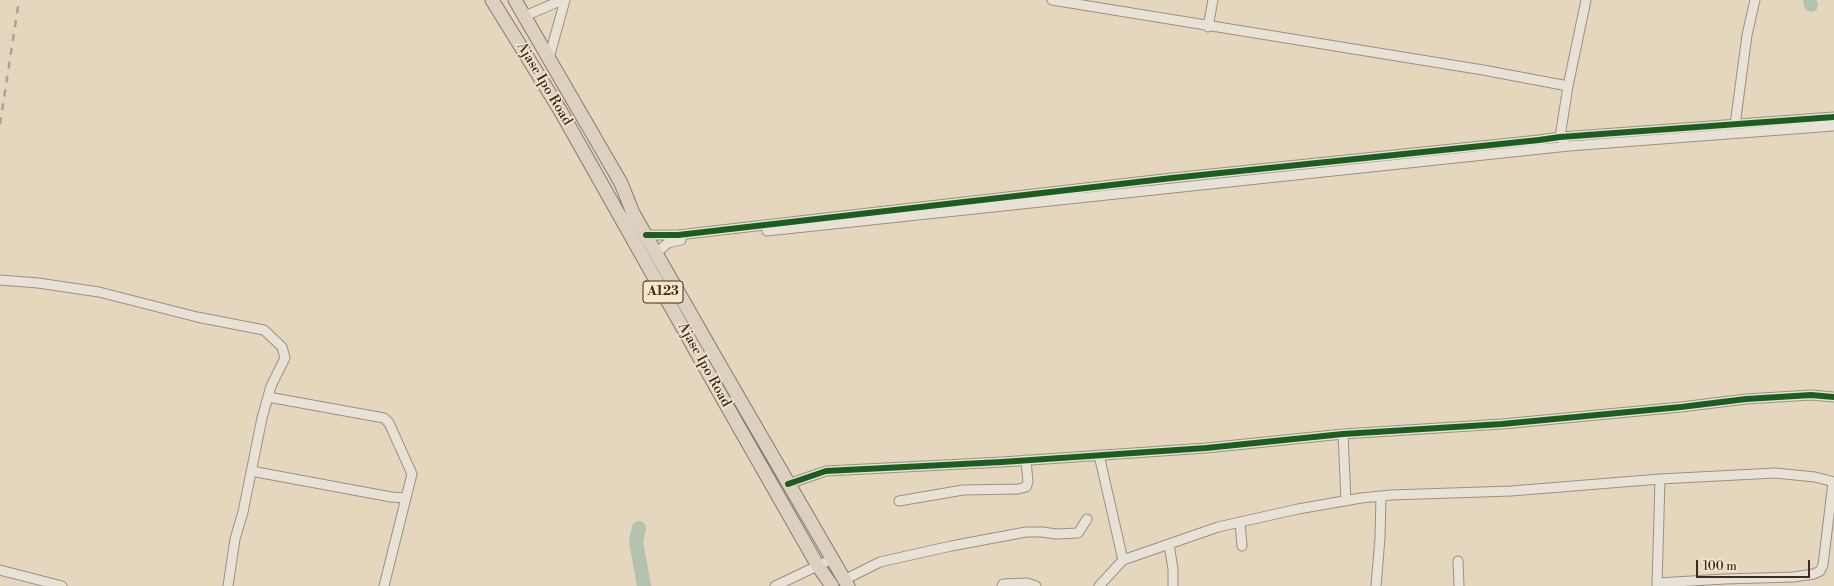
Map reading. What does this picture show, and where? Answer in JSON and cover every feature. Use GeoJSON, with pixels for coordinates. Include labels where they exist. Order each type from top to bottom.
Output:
{"type":"FeatureCollection","features":[{"type":"Feature","properties":{"kind":"highway","name":"Ajase Ipo Road"},"geometry":{"type":"LineString","coordinates":[[492,0],[560,110],[818,566],[832,586]]}},
{"type":"Feature","properties":{"kind":"highway","name":"Ajase Ipo Road"},"geometry":{"type":"LineString","coordinates":[[515,0],[621,182],[633,213],[846,583]]}},
{"type":"Feature","properties":{"kind":"street"},"geometry":{"type":"LineString","coordinates":[[525,16],[562,0]]}},
{"type":"Feature","properties":{"kind":"street"},"geometry":{"type":"LineString","coordinates":[[549,58],[565,0]]}},
{"type":"Feature","properties":{"kind":"street"},"geometry":{"type":"LineString","coordinates":[[1052,0],[1208,27],[1483,70],[1568,86]]}},
{"type":"Feature","properties":{"kind":"street"},"geometry":{"type":"LineString","coordinates":[[1208,27],[1213,0]]}},
{"type":"Feature","properties":{"kind":"street"},"geometry":{"type":"LineString","coordinates":[[1560,137],[1568,86],[1586,0]]}},
{"type":"Feature","properties":{"kind":"street"},"geometry":{"type":"LineString","coordinates":[[1735,125],[1747,35],[1755,0]]}},
{"type":"Feature","properties":{"kind":"street"},"geometry":{"type":"LineString","coordinates":[[646,235],[678,235],[1172,178],[1560,137],[1834,117]]}},
{"type":"Feature","properties":{"kind":"street"},"geometry":{"type":"LineString","coordinates":[[656,253],[668,242],[683,239],[1568,146],[1834,126]]}},
{"type":"Feature","properties":{"kind":"street"},"geometry":{"type":"LineString","coordinates":[[1560,137],[1568,146]]}},
{"type":"Feature","properties":{"kind":"street"},"geometry":{"type":"LineString","coordinates":[[0,280],[38,283],[99,292],[197,317],[264,330],[282,347],[285,358],[271,386],[262,418],[243,512],[235,540],[228,586]]}},
{"type":"Feature","properties":{"kind":"street"},"geometry":{"type":"LineString","coordinates":[[788,484],[826,471],[1206,448],[1343,434],[1502,424],[1681,408],[1746,399],[1811,395],[1834,397]]}},
{"type":"Feature","properties":{"kind":"street"},"geometry":{"type":"LineString","coordinates":[[268,397],[384,418],[389,423],[412,474],[384,586]]}},
{"type":"Feature","properties":{"kind":"street"},"geometry":{"type":"LineString","coordinates":[[1343,434],[1346,501]]}},
{"type":"Feature","properties":{"kind":"street"},"geometry":{"type":"LineString","coordinates":[[1099,455],[1123,560]]}},
{"type":"Feature","properties":{"kind":"street"},"geometry":{"type":"LineString","coordinates":[[898,501],[957,491],[1018,489],[1026,487],[1028,482],[1026,460]]}},
{"type":"Feature","properties":{"kind":"street"},"geometry":{"type":"LineString","coordinates":[[251,471],[391,497],[406,498]]}},
{"type":"Feature","properties":{"kind":"street"},"geometry":{"type":"LineString","coordinates":[[1099,586],[1123,560],[1218,527],[1298,509],[1381,496],[1510,491],[1660,479],[1775,473],[1833,482],[1820,571],[1814,574],[1793,578],[1725,578],[1657,584],[1660,479]]}},
{"type":"Feature","properties":{"kind":"street"},"geometry":{"type":"LineString","coordinates":[[1376,586],[1380,538],[1381,496]]}},
{"type":"Feature","properties":{"kind":"street"},"geometry":{"type":"LineString","coordinates":[[846,583],[880,562],[1026,532],[1056,534],[1078,533],[1086,519]]}},
{"type":"Feature","properties":{"kind":"street"},"geometry":{"type":"LineString","coordinates":[[1240,522],[1242,546]]}},
{"type":"Feature","properties":{"kind":"street"},"geometry":{"type":"LineString","coordinates":[[1169,544],[1173,568],[1173,586]]}},
{"type":"Feature","properties":{"kind":"street"},"geometry":{"type":"LineString","coordinates":[[775,586],[832,559]]}},
{"type":"Feature","properties":{"kind":"street"},"geometry":{"type":"LineString","coordinates":[[1458,561],[1459,586]]}},
{"type":"Feature","properties":{"kind":"street"},"geometry":{"type":"LineString","coordinates":[[0,570],[62,586]]}},
{"type":"Feature","properties":{"kind":"street"},"geometry":{"type":"LineString","coordinates":[[1002,586],[1003,584],[1027,583],[1036,586]]}},
{"type":"Feature","properties":{"kind":"shaded area"},"geometry":{"type":"Polygon","coordinates":[[[1803,0],[1816,0],[1818,3],[1817,9],[1813,12],[1807,11],[1803,0]]]}},
{"type":"Feature","properties":{"kind":"waterway"},"geometry":{"type":"LineString","coordinates":[[639,528],[636,541],[644,586]]}},
{"type":"Feature","properties":{"kind":"railway"},"geometry":{"type":"LineString","coordinates":[[0,124],[19,0]]}},
{"type":"Feature","properties":{"kind":"cycle path"},"geometry":{"type":"LineString","coordinates":[[646,235],[678,235],[1172,178],[1560,137],[1834,117]]}},
{"type":"Feature","properties":{"kind":"cycle path"},"geometry":{"type":"LineString","coordinates":[[788,484],[826,471],[1002,462],[1206,448],[1343,434],[1502,424],[1681,407],[1746,399],[1811,395],[1834,397]]}}]}
